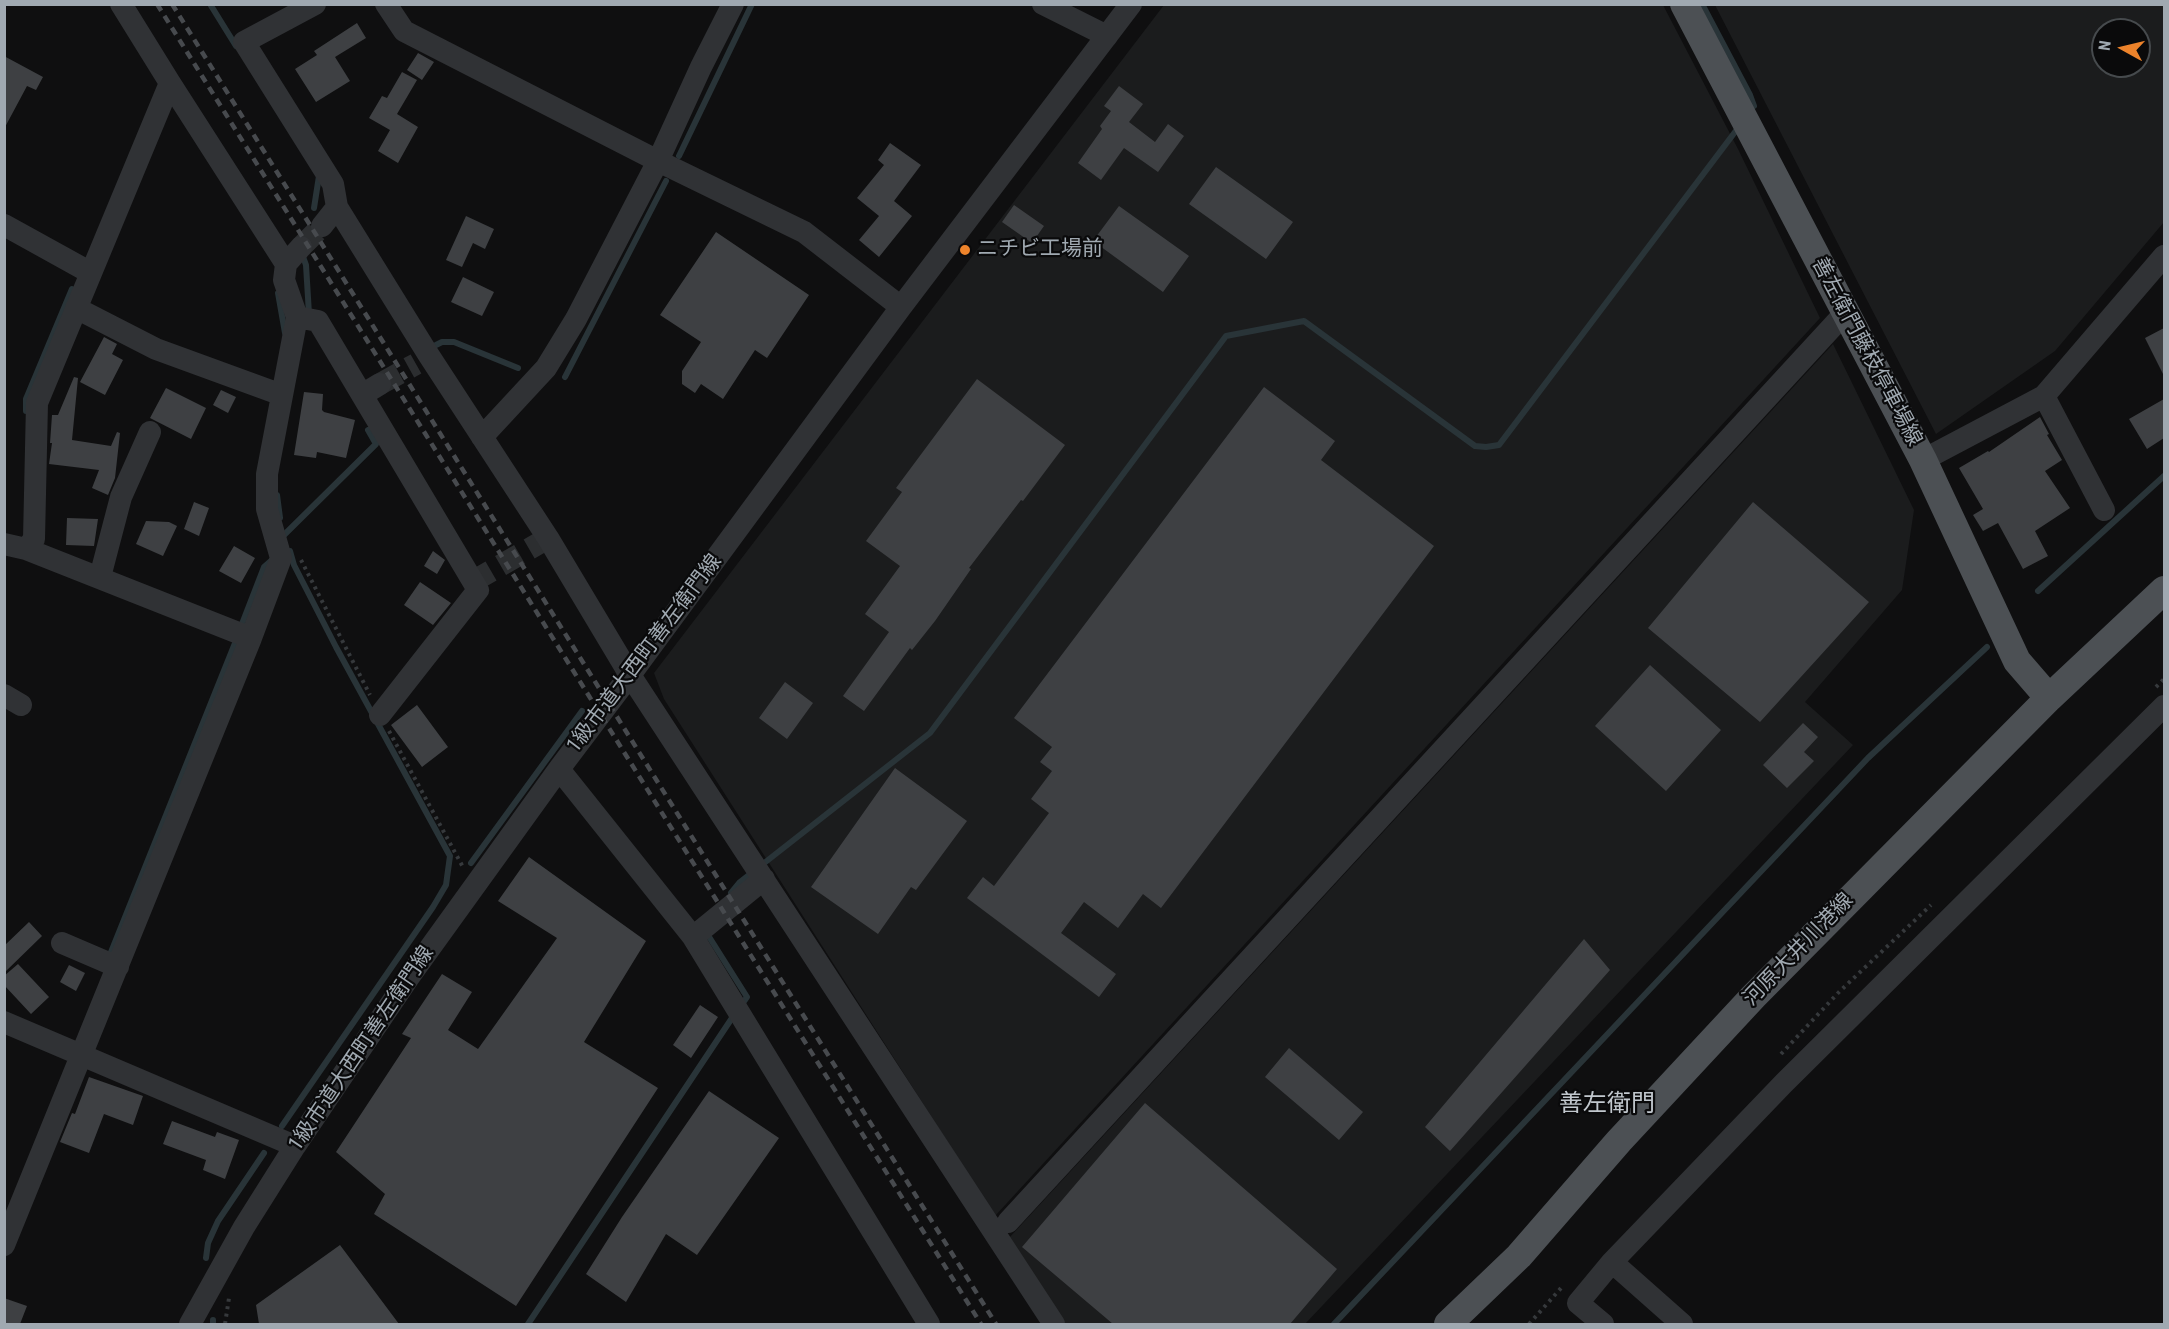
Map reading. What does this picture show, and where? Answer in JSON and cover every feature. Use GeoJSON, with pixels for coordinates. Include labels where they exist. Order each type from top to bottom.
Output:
{"type":"FeatureCollection","features":[{"type":"Feature","properties":{"kind":"main road","name":"善左衛門藤枝停車場線"},"geometry":{"type":"LineString","coordinates":[[1684,4],[1923,460],[2017,661],[2049,698]]}},
{"type":"Feature","properties":{"kind":"main road","name":"河原大井川港線"},"geometry":{"type":"LineString","coordinates":[[1448,1324],[1519,1256],[1619,1141],[1753,998],[1940,806],[2049,698],[2164,590]]}},
{"type":"Feature","properties":{"kind":"street"},"geometry":{"type":"LineString","coordinates":[[4,1245],[251,638],[281,558],[267,509],[267,474],[297,318],[284,280],[294,256],[170,83],[121,4]]}},
{"type":"Feature","properties":{"kind":"street"},"geometry":{"type":"LineString","coordinates":[[315,4],[244,42],[333,184],[337,207],[422,359],[482,437],[548,538],[630,675],[1054,1324]]}},
{"type":"Feature","properties":{"kind":"street"},"geometry":{"type":"LineString","coordinates":[[386,4],[404,31],[658,161],[804,232],[901,307]]}},
{"type":"Feature","properties":{"kind":"street"},"geometry":{"type":"LineString","coordinates":[[482,437],[546,368],[576,319],[658,161],[733,4]]}},
{"type":"Feature","properties":{"kind":"street"},"geometry":{"type":"LineString","coordinates":[[1042,4],[1107,36]]}},
{"type":"Feature","properties":{"kind":"street","name":"1級市道大西町善左衛門線"},"geometry":{"type":"LineString","coordinates":[[190,1324],[244,1227],[295,1146],[409,977],[559,769],[901,307],[1131,4]]}},
{"type":"Feature","properties":{"kind":"street"},"geometry":{"type":"LineString","coordinates":[[10,548],[34,539],[37,403],[170,83]]}},
{"type":"Feature","properties":{"kind":"street"},"geometry":{"type":"LineString","coordinates":[[322,226],[337,207]]}},
{"type":"Feature","properties":{"kind":"street"},"geometry":{"type":"LineString","coordinates":[[4,225],[91,273]]}},
{"type":"Feature","properties":{"kind":"street"},"geometry":{"type":"LineString","coordinates":[[1923,460],[2044,396],[2164,256]]}},
{"type":"Feature","properties":{"kind":"street"},"geometry":{"type":"LineString","coordinates":[[76,308],[156,349],[282,395]]}},
{"type":"Feature","properties":{"kind":"street"},"geometry":{"type":"LineString","coordinates":[[1008,1222],[1845,313]]}},
{"type":"Feature","properties":{"kind":"street"},"geometry":{"type":"LineString","coordinates":[[297,318],[318,321],[371,389],[478,590],[380,715]]}},
{"type":"Feature","properties":{"kind":"street"},"geometry":{"type":"LineString","coordinates":[[2044,396],[2104,510]]}},
{"type":"Feature","properties":{"kind":"street"},"geometry":{"type":"LineString","coordinates":[[100,578],[121,497],[150,432]]}},
{"type":"Feature","properties":{"kind":"street"},"geometry":{"type":"LineString","coordinates":[[10,548],[100,578],[251,638]]}},
{"type":"Feature","properties":{"kind":"street"},"geometry":{"type":"LineString","coordinates":[[1603,1324],[1578,1303],[1612,1262],[1784,1083],[2164,706]]}},
{"type":"Feature","properties":{"kind":"street"},"geometry":{"type":"LineString","coordinates":[[559,769],[693,938],[928,1324]]}},
{"type":"Feature","properties":{"kind":"street"},"geometry":{"type":"LineString","coordinates":[[693,938],[764,879]]}},
{"type":"Feature","properties":{"kind":"street"},"geometry":{"type":"LineString","coordinates":[[62,943],[118,967]]}},
{"type":"Feature","properties":{"kind":"street"},"geometry":{"type":"LineString","coordinates":[[4,1022],[295,1146]]}},
{"type":"Feature","properties":{"kind":"street"},"geometry":{"type":"LineString","coordinates":[[1612,1262],[1682,1324]]}},
{"type":"Feature","properties":{"kind":"path"},"geometry":{"type":"LineString","coordinates":[[225,1324],[230,1296]]}},
{"type":"Feature","properties":{"kind":"shaded area"},"geometry":{"type":"Polygon","coordinates":[[[1164,5],[1663,5],[1738,149],[1820,318],[995,1216],[664,699],[654,673],[1164,5]]]}},
{"type":"Feature","properties":{"kind":"shaded area"},"geometry":{"type":"Polygon","coordinates":[[[1715,5],[2164,5],[2164,222],[2055,351],[1936,434],[1715,5]]]}},
{"type":"Feature","properties":{"kind":"shaded area"},"geometry":{"type":"Polygon","coordinates":[[[1833,344],[1914,510],[1902,590],[1805,702],[1853,745],[1305,1324],[1065,1324],[1009,1238],[1833,344]]]}},
{"type":"Feature","properties":{"kind":"building"},"geometry":{"type":"Polygon","coordinates":[[[357,23],[366,38],[335,57],[350,81],[316,102],[295,69],[317,55],[314,51],[357,23]]]}},
{"type":"Feature","properties":{"kind":"building"},"geometry":{"type":"Polygon","coordinates":[[[418,53],[434,62],[422,80],[407,70],[418,53]]]}},
{"type":"Feature","properties":{"kind":"building"},"geometry":{"type":"Polygon","coordinates":[[[4,56],[43,77],[36,90],[27,86],[4,129],[4,56]]]}},
{"type":"Feature","properties":{"kind":"building"},"geometry":{"type":"Polygon","coordinates":[[[402,72],[417,80],[397,114],[418,127],[398,163],[378,151],[390,130],[369,118],[382,96],[387,98],[402,72]]]}},
{"type":"Feature","properties":{"kind":"building"},"geometry":{"type":"Polygon","coordinates":[[[1119,86],[1143,104],[1129,122],[1155,142],[1168,124],[1184,136],[1158,172],[1124,148],[1101,180],[1078,163],[1102,129],[1100,126],[1111,111],[1104,106],[1119,86]]]}},
{"type":"Feature","properties":{"kind":"building"},"geometry":{"type":"Polygon","coordinates":[[[890,143],[921,165],[894,201],[912,216],[879,257],[859,240],[879,216],[857,198],[884,165],[878,160],[890,143]]]}},
{"type":"Feature","properties":{"kind":"building"},"geometry":{"type":"Polygon","coordinates":[[[1216,167],[1293,222],[1266,259],[1189,204],[1216,167]]]}},
{"type":"Feature","properties":{"kind":"building"},"geometry":{"type":"Polygon","coordinates":[[[1014,205],[1044,226],[1032,243],[1002,222],[1014,205]]]}},
{"type":"Feature","properties":{"kind":"building"},"geometry":{"type":"Polygon","coordinates":[[[1119,206],[1189,256],[1163,292],[1093,241],[1119,206]]]}},
{"type":"Feature","properties":{"kind":"building"},"geometry":{"type":"Polygon","coordinates":[[[466,216],[494,229],[485,249],[473,243],[462,267],[446,260],[466,216]]]}},
{"type":"Feature","properties":{"kind":"building"},"geometry":{"type":"Polygon","coordinates":[[[716,232],[809,295],[767,358],[755,350],[723,399],[701,384],[695,393],[682,384],[682,371],[701,342],[660,315],[716,232]]]}},
{"type":"Feature","properties":{"kind":"building"},"geometry":{"type":"Polygon","coordinates":[[[463,277],[494,292],[482,316],[451,302],[463,277]]]}},
{"type":"Feature","properties":{"kind":"building"},"geometry":{"type":"Polygon","coordinates":[[[2164,328],[2164,376],[2145,338],[2164,328]]]}},
{"type":"Feature","properties":{"kind":"building"},"geometry":{"type":"Polygon","coordinates":[[[104,337],[117,344],[112,354],[123,360],[105,395],[80,382],[104,337]]]}},
{"type":"Feature","properties":{"kind":"building"},"geometry":{"type":"Polygon","coordinates":[[[74,377],[78,378],[72,440],[111,446],[117,432],[120,433],[115,478],[108,495],[92,488],[99,470],[49,464],[52,415],[58,415],[74,377]]]}},
{"type":"Feature","properties":{"kind":"building"},"geometry":{"type":"Polygon","coordinates":[[[977,379],[1065,445],[969,568],[971,569],[935,621],[912,650],[910,648],[864,711],[843,696],[889,632],[865,614],[900,566],[866,541],[902,492],[896,488],[977,379]]]}},
{"type":"Feature","properties":{"kind":"building"},"geometry":{"type":"Polygon","coordinates":[[[1264,387],[1335,441],[1321,460],[1434,546],[1161,908],[1143,894],[1118,928],[1084,902],[1061,933],[1116,974],[1099,997],[967,898],[983,877],[994,886],[1049,813],[1031,799],[1052,771],[1040,762],[1052,747],[1014,718],[1264,387]]]}},
{"type":"Feature","properties":{"kind":"building"},"geometry":{"type":"Polygon","coordinates":[[[166,388],[206,408],[191,439],[150,418],[166,388]]]}},
{"type":"Feature","properties":{"kind":"building"},"geometry":{"type":"Polygon","coordinates":[[[221,390],[236,397],[228,413],[213,405],[221,390]]]}},
{"type":"Feature","properties":{"kind":"building"},"geometry":{"type":"Polygon","coordinates":[[[304,392],[323,394],[322,410],[324,412],[355,420],[346,458],[317,452],[316,458],[294,455],[304,392]]]}},
{"type":"Feature","properties":{"kind":"building"},"geometry":{"type":"Polygon","coordinates":[[[2164,399],[2164,438],[2147,449],[2129,419],[2164,399]]]}},
{"type":"Feature","properties":{"kind":"building"},"geometry":{"type":"Polygon","coordinates":[[[2040,417],[2049,434],[2047,435],[2062,460],[2045,471],[2070,508],[2035,531],[2048,556],[2023,569],[1998,523],[1983,531],[1973,515],[1983,509],[1959,468],[1989,452],[2040,417]]]}},
{"type":"Feature","properties":{"kind":"building"},"geometry":{"type":"Polygon","coordinates":[[[194,502],[209,508],[199,536],[184,529],[194,502]]]}},
{"type":"Feature","properties":{"kind":"building"},"geometry":{"type":"Polygon","coordinates":[[[1753,502],[1869,602],[1760,722],[1648,628],[1753,502]]]}},
{"type":"Feature","properties":{"kind":"building"},"geometry":{"type":"Polygon","coordinates":[[[67,518],[98,519],[94,546],[66,545],[67,518]]]}},
{"type":"Feature","properties":{"kind":"building"},"geometry":{"type":"Polygon","coordinates":[[[146,521],[169,522],[177,526],[163,556],[136,544],[146,521]]]}},
{"type":"Feature","properties":{"kind":"building"},"geometry":{"type":"Polygon","coordinates":[[[234,546],[255,558],[241,583],[219,571],[234,546]]]}},
{"type":"Feature","properties":{"kind":"building"},"geometry":{"type":"Polygon","coordinates":[[[433,551],[445,560],[437,574],[424,566],[433,551]]]}},
{"type":"Feature","properties":{"kind":"building"},"geometry":{"type":"Polygon","coordinates":[[[420,582],[451,603],[433,625],[404,605],[420,582]]]}},
{"type":"Feature","properties":{"kind":"building"},"geometry":{"type":"Polygon","coordinates":[[[1650,665],[1721,730],[1666,791],[1595,726],[1650,665]]]}},
{"type":"Feature","properties":{"kind":"building"},"geometry":{"type":"Polygon","coordinates":[[[785,682],[813,703],[787,739],[759,718],[785,682]]]}},
{"type":"Feature","properties":{"kind":"building"},"geometry":{"type":"Polygon","coordinates":[[[417,705],[448,747],[422,767],[391,725],[417,705]]]}},
{"type":"Feature","properties":{"kind":"building"},"geometry":{"type":"Polygon","coordinates":[[[1803,723],[1818,737],[1804,752],[1814,761],[1787,788],[1763,765],[1803,723]]]}},
{"type":"Feature","properties":{"kind":"building"},"geometry":{"type":"Polygon","coordinates":[[[895,768],[967,821],[916,890],[911,887],[878,934],[811,887],[895,768]]]}},
{"type":"Feature","properties":{"kind":"building"},"geometry":{"type":"Polygon","coordinates":[[[529,857],[646,941],[584,1042],[658,1088],[516,1306],[374,1214],[385,1194],[336,1152],[411,1038],[402,1034],[442,974],[472,992],[448,1030],[478,1049],[557,938],[498,901],[529,857]]]}},
{"type":"Feature","properties":{"kind":"building"},"geometry":{"type":"Polygon","coordinates":[[[29,922],[42,936],[4,973],[4,946],[29,922]]]}},
{"type":"Feature","properties":{"kind":"building"},"geometry":{"type":"Polygon","coordinates":[[[1584,939],[1610,970],[1450,1151],[1425,1127],[1584,939]]]}},
{"type":"Feature","properties":{"kind":"building"},"geometry":{"type":"Polygon","coordinates":[[[18,964],[49,997],[31,1014],[4,985],[4,976],[18,964]]]}},
{"type":"Feature","properties":{"kind":"building"},"geometry":{"type":"Polygon","coordinates":[[[69,965],[85,973],[76,991],[60,982],[69,965]]]}},
{"type":"Feature","properties":{"kind":"building"},"geometry":{"type":"Polygon","coordinates":[[[700,1005],[718,1017],[691,1058],[673,1045],[700,1005]]]}},
{"type":"Feature","properties":{"kind":"building"},"geometry":{"type":"Polygon","coordinates":[[[1289,1048],[1363,1112],[1339,1140],[1265,1077],[1289,1048]]]}},
{"type":"Feature","properties":{"kind":"building"},"geometry":{"type":"Polygon","coordinates":[[[89,1077],[143,1096],[133,1125],[104,1114],[89,1153],[60,1142],[72,1113],[75,1114],[89,1077]]]}},
{"type":"Feature","properties":{"kind":"building"},"geometry":{"type":"Polygon","coordinates":[[[709,1091],[779,1138],[697,1255],[666,1234],[626,1302],[586,1274],[622,1217],[709,1091]]]}},
{"type":"Feature","properties":{"kind":"building"},"geometry":{"type":"Polygon","coordinates":[[[1145,1103],[1337,1269],[1290,1324],[1113,1324],[1022,1247],[1145,1103]]]}},
{"type":"Feature","properties":{"kind":"building"},"geometry":{"type":"Polygon","coordinates":[[[172,1121],[215,1137],[217,1132],[239,1140],[225,1179],[203,1170],[206,1160],[163,1144],[172,1121]]]}},
{"type":"Feature","properties":{"kind":"building"},"geometry":{"type":"Polygon","coordinates":[[[340,1245],[399,1324],[259,1324],[256,1305],[340,1245]]]}},
{"type":"Feature","properties":{"kind":"building"},"geometry":{"type":"Polygon","coordinates":[[[4,1298],[27,1306],[20,1324],[4,1324],[4,1298]]]}},
{"type":"Feature","properties":{"kind":"waterway"},"geometry":{"type":"LineString","coordinates":[[210,4],[236,46]]}},
{"type":"Feature","properties":{"kind":"waterway"},"geometry":{"type":"LineString","coordinates":[[679,156],[752,4]]}},
{"type":"Feature","properties":{"kind":"waterway"},"geometry":{"type":"LineString","coordinates":[[1702,4],[1754,106]]}},
{"type":"Feature","properties":{"kind":"waterway"},"geometry":{"type":"LineString","coordinates":[[731,893],[740,882],[930,733],[1226,336],[1304,321],[1475,446],[1499,445],[1738,128]]}},
{"type":"Feature","properties":{"kind":"waterway"},"geometry":{"type":"LineString","coordinates":[[314,208],[319,176]]}},
{"type":"Feature","properties":{"kind":"waterway"},"geometry":{"type":"LineString","coordinates":[[565,377],[666,181]]}},
{"type":"Feature","properties":{"kind":"waterway"},"geometry":{"type":"LineString","coordinates":[[302,254],[306,265],[309,314]]}},
{"type":"Feature","properties":{"kind":"waterway"},"geometry":{"type":"LineString","coordinates":[[26,411],[26,399],[72,289]]}},
{"type":"Feature","properties":{"kind":"waterway"},"geometry":{"type":"LineString","coordinates":[[278,293],[285,333]]}},
{"type":"Feature","properties":{"kind":"waterway"},"geometry":{"type":"LineString","coordinates":[[434,346],[442,342],[454,342],[518,368]]}},
{"type":"Feature","properties":{"kind":"waterway"},"geometry":{"type":"LineString","coordinates":[[284,535],[376,444],[368,430]]}},
{"type":"Feature","properties":{"kind":"waterway"},"geometry":{"type":"LineString","coordinates":[[2038,591],[2164,476]]}},
{"type":"Feature","properties":{"kind":"waterway"},"geometry":{"type":"LineString","coordinates":[[277,495],[280,518]]}},
{"type":"Feature","properties":{"kind":"waterway"},"geometry":{"type":"LineString","coordinates":[[282,1126],[433,907],[446,885],[450,856],[336,647],[294,565],[290,551]]}},
{"type":"Feature","properties":{"kind":"waterway"},"geometry":{"type":"LineString","coordinates":[[240,629],[264,567],[272,560]]}},
{"type":"Feature","properties":{"kind":"waterway"},"geometry":{"type":"LineString","coordinates":[[109,957],[237,638]]}},
{"type":"Feature","properties":{"kind":"waterway"},"geometry":{"type":"LineString","coordinates":[[1334,1324],[1868,758],[1987,647]]}},
{"type":"Feature","properties":{"kind":"waterway"},"geometry":{"type":"LineString","coordinates":[[471,863],[582,711]]}},
{"type":"Feature","properties":{"kind":"waterway"},"geometry":{"type":"LineString","coordinates":[[706,932],[747,997],[740,1007]]}},
{"type":"Feature","properties":{"kind":"waterway"},"geometry":{"type":"LineString","coordinates":[[528,1324],[734,1015]]}},
{"type":"Feature","properties":{"kind":"waterway"},"geometry":{"type":"LineString","coordinates":[[206,1258],[208,1243],[218,1221],[264,1153]]}},
{"type":"Feature","properties":{"kind":"tunnel"},"geometry":{"type":"LineString","coordinates":[[301,247],[322,226]]}},
{"type":"Feature","properties":{"kind":"tunnel"},"geometry":{"type":"LineString","coordinates":[[380,384],[416,364]]}},
{"type":"Feature","properties":{"kind":"tunnel"},"geometry":{"type":"LineString","coordinates":[[472,582],[548,538]]}},
{"type":"Feature","properties":{"kind":"railway"},"geometry":{"type":"LineString","coordinates":[[157,4],[981,1324]]}},
{"type":"Feature","properties":{"kind":"railway"},"geometry":{"type":"LineString","coordinates":[[172,4],[996,1324]]}},
{"type":"Feature","properties":{"kind":"place","name":"ニチビ工場前"},"geometry":{"type":"Point","coordinates":[965,250]}},
{"type":"Feature","properties":{"kind":"district","name":"善左衛門"},"geometry":{"type":"Point","coordinates":[1607,1105]}}]}
